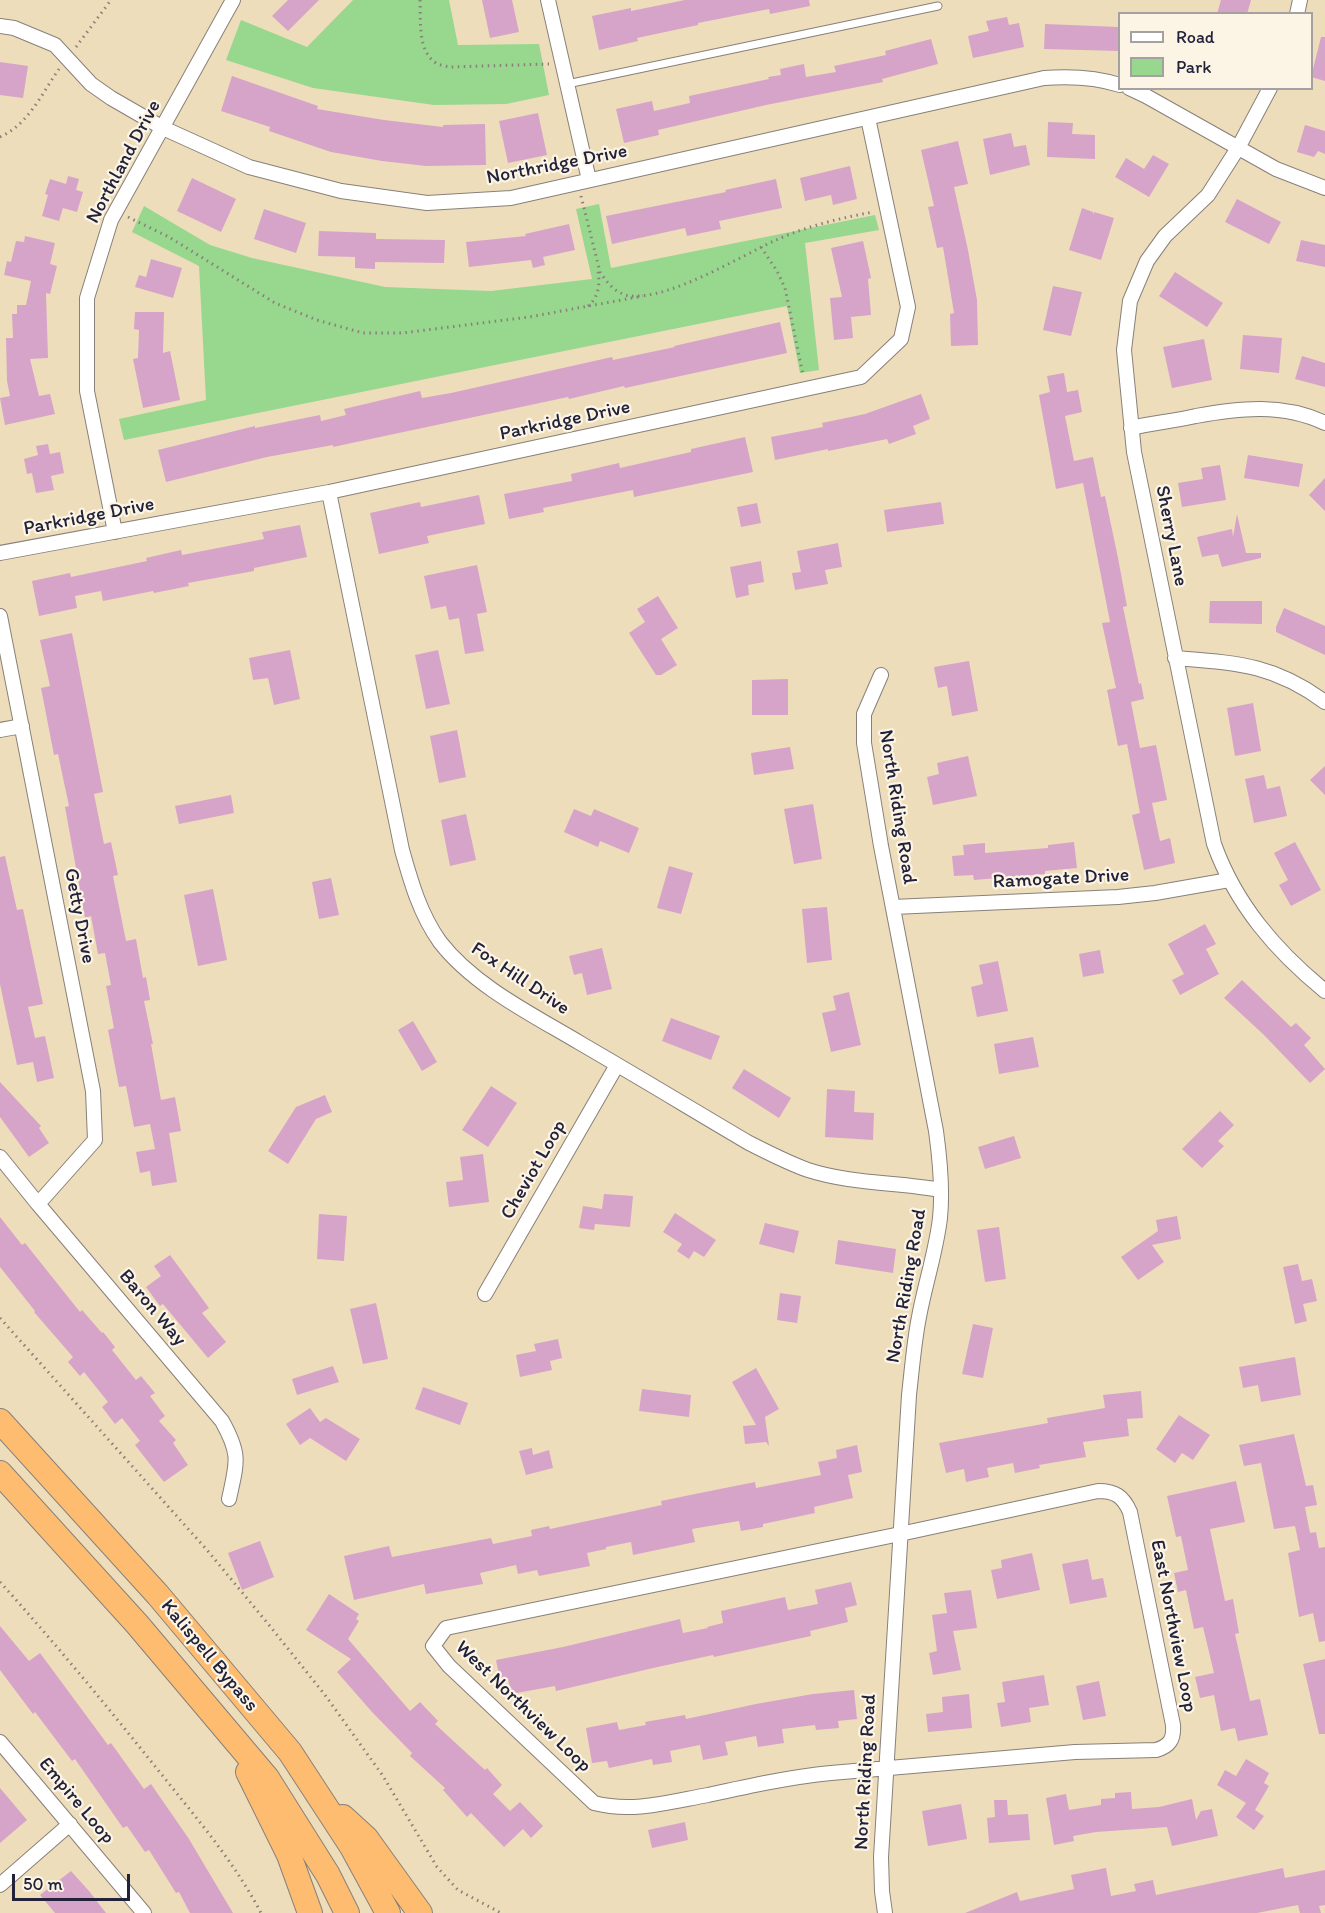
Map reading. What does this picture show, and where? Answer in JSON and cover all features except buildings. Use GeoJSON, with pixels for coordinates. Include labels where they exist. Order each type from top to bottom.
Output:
{"type":"FeatureCollection","features":[{"type":"Feature","properties":{"kind":"highway","name":"Kalispell Bypass"},"geometry":{"type":"LineString","coordinates":[[0,1421],[158,1595],[290,1752],[352,1846],[388,1913]]}},
{"type":"Feature","properties":{"kind":"highway","name":"Kalispell Bypass"},"geometry":{"type":"LineString","coordinates":[[0,1473],[137,1624],[267,1778],[328,1875],[347,1913]]}},
{"type":"Feature","properties":{"kind":"highway"},"geometry":{"type":"LineString","coordinates":[[230,1735],[289,1855],[310,1913]]}},
{"type":"Feature","properties":{"kind":"highway"},"geometry":{"type":"LineString","coordinates":[[319,1795],[366,1838],[420,1913]]}},
{"type":"Feature","properties":{"kind":"street","name":"Northland Drive"},"geometry":{"type":"LineString","coordinates":[[115,532],[87,391],[87,298],[111,220],[233,0]]}},
{"type":"Feature","properties":{"kind":"street"},"geometry":{"type":"LineString","coordinates":[[549,0],[567,84],[583,182]]}},
{"type":"Feature","properties":{"kind":"street","name":"Northridge Drive"},"geometry":{"type":"LineString","coordinates":[[0,26],[14,28],[55,45],[91,84],[163,128],[249,167],[341,190],[427,203],[511,198],[1044,78],[1086,78],[1118,85]]}},
{"type":"Feature","properties":{"kind":"street"},"geometry":{"type":"LineString","coordinates":[[1133,90],[1276,169],[1325,188]]}},
{"type":"Feature","properties":{"kind":"street","name":"Sherry Lane"},"geometry":{"type":"LineString","coordinates":[[1269,90],[1238,148],[1208,195],[1165,236],[1140,274],[1130,301],[1124,350],[1134,452],[1209,827],[1220,860],[1245,907],[1281,953],[1325,992]]}},
{"type":"Feature","properties":{"kind":"street","name":"Parkridge Drive"},"geometry":{"type":"LineString","coordinates":[[0,553],[329,492],[861,377],[901,339],[908,307],[868,118]]}},
{"type":"Feature","properties":{"kind":"street"},"geometry":{"type":"LineString","coordinates":[[1131,428],[1213,412],[1254,408],[1274,409],[1314,418],[1325,423]]}},
{"type":"Feature","properties":{"kind":"street","name":"Fox Hill Drive"},"geometry":{"type":"LineString","coordinates":[[329,492],[402,850],[411,883],[424,915],[442,944],[465,969],[524,1010],[779,1159],[808,1170],[862,1181],[914,1185],[941,1191]]}},
{"type":"Feature","properties":{"kind":"street","name":"Getty Drive"},"geometry":{"type":"LineString","coordinates":[[0,616],[93,1091],[95,1140],[38,1204]]}},
{"type":"Feature","properties":{"kind":"street"},"geometry":{"type":"LineString","coordinates":[[1175,658],[1238,663],[1271,671],[1305,687],[1325,702]]}},
{"type":"Feature","properties":{"kind":"street","name":"North Riding Road"},"geometry":{"type":"LineString","coordinates":[[881,675],[864,714],[864,743],[941,1165],[940,1217],[935,1252],[918,1319],[914,1350],[900,1534],[881,1857],[885,1913]]}},
{"type":"Feature","properties":{"kind":"street"},"geometry":{"type":"LineString","coordinates":[[0,730],[22,726]]}},
{"type":"Feature","properties":{"kind":"street","name":"Ramogate Drive"},"geometry":{"type":"LineString","coordinates":[[893,907],[1118,897],[1229,880]]}},
{"type":"Feature","properties":{"kind":"street","name":"Cheviot Loop"},"geometry":{"type":"LineString","coordinates":[[485,1294],[617,1065]]}},
{"type":"Feature","properties":{"kind":"street","name":"Baron Way"},"geometry":{"type":"LineString","coordinates":[[0,1157],[222,1421],[235,1444],[236,1467],[229,1499]]}},
{"type":"Feature","properties":{"kind":"street","name":"East Northview Loop"},"geometry":{"type":"LineString","coordinates":[[886,1768],[1075,1752],[1156,1750],[1165,1747],[1174,1734],[1130,1512],[1118,1494],[1098,1491],[900,1534]]}},
{"type":"Feature","properties":{"kind":"street","name":"West Northview Loop"},"geometry":{"type":"LineString","coordinates":[[886,1768],[801,1776],[653,1806],[614,1808],[594,1803],[448,1666],[433,1646],[446,1628],[900,1534]]}},
{"type":"Feature","properties":{"kind":"street","name":"Empire Loop"},"geometry":{"type":"LineString","coordinates":[[0,1742],[144,1913]]}},
{"type":"Feature","properties":{"kind":"street"},"geometry":{"type":"LineString","coordinates":[[0,1885],[70,1824]]}},
{"type":"Feature","properties":{"kind":"lane"},"geometry":{"type":"LineString","coordinates":[[567,84],[938,6]]}},
{"type":"Feature","properties":{"kind":"path"},"geometry":{"type":"LineString","coordinates":[[420,0],[423,45],[427,55],[436,63],[450,67],[563,63]]}},
{"type":"Feature","properties":{"kind":"path"},"geometry":{"type":"LineString","coordinates":[[578,309],[594,301],[599,287],[583,182]]}},
{"type":"Feature","properties":{"kind":"path"},"geometry":{"type":"LineString","coordinates":[[116,212],[169,237],[275,303],[316,320],[363,333],[380,334],[529,318],[643,296],[703,276],[794,233],[887,209]]}},
{"type":"Feature","properties":{"kind":"path"},"geometry":{"type":"LineString","coordinates":[[761,247],[777,271],[788,296],[806,389]]}},
{"type":"Feature","properties":{"kind":"path"},"geometry":{"type":"LineString","coordinates":[[597,264],[606,282],[618,292],[628,296],[643,296]]}},
{"type":"Feature","properties":{"kind":"path"},"geometry":{"type":"LineString","coordinates":[[0,1318],[207,1550],[276,1634],[383,1776],[437,1867],[458,1890],[501,1913]]}},
{"type":"Feature","properties":{"kind":"path"},"geometry":{"type":"LineString","coordinates":[[0,1582],[112,1713],[235,1867],[261,1913]]}},
{"type":"Feature","properties":{"kind":"green space"},"geometry":{"type":"Polygon","coordinates":[[[353,0],[449,0],[458,45],[539,44],[549,95],[506,104],[434,105],[313,88],[226,60],[241,20],[307,47],[353,0]]]}},
{"type":"Feature","properties":{"kind":"green space"},"geometry":{"type":"Polygon","coordinates":[[[599,204],[611,268],[875,215],[879,230],[805,243],[819,370],[800,373],[787,306],[124,440],[119,419],[206,400],[199,266],[132,232],[144,206],[210,245],[252,258],[385,287],[491,291],[592,279],[576,209],[599,204]]]}}]}
